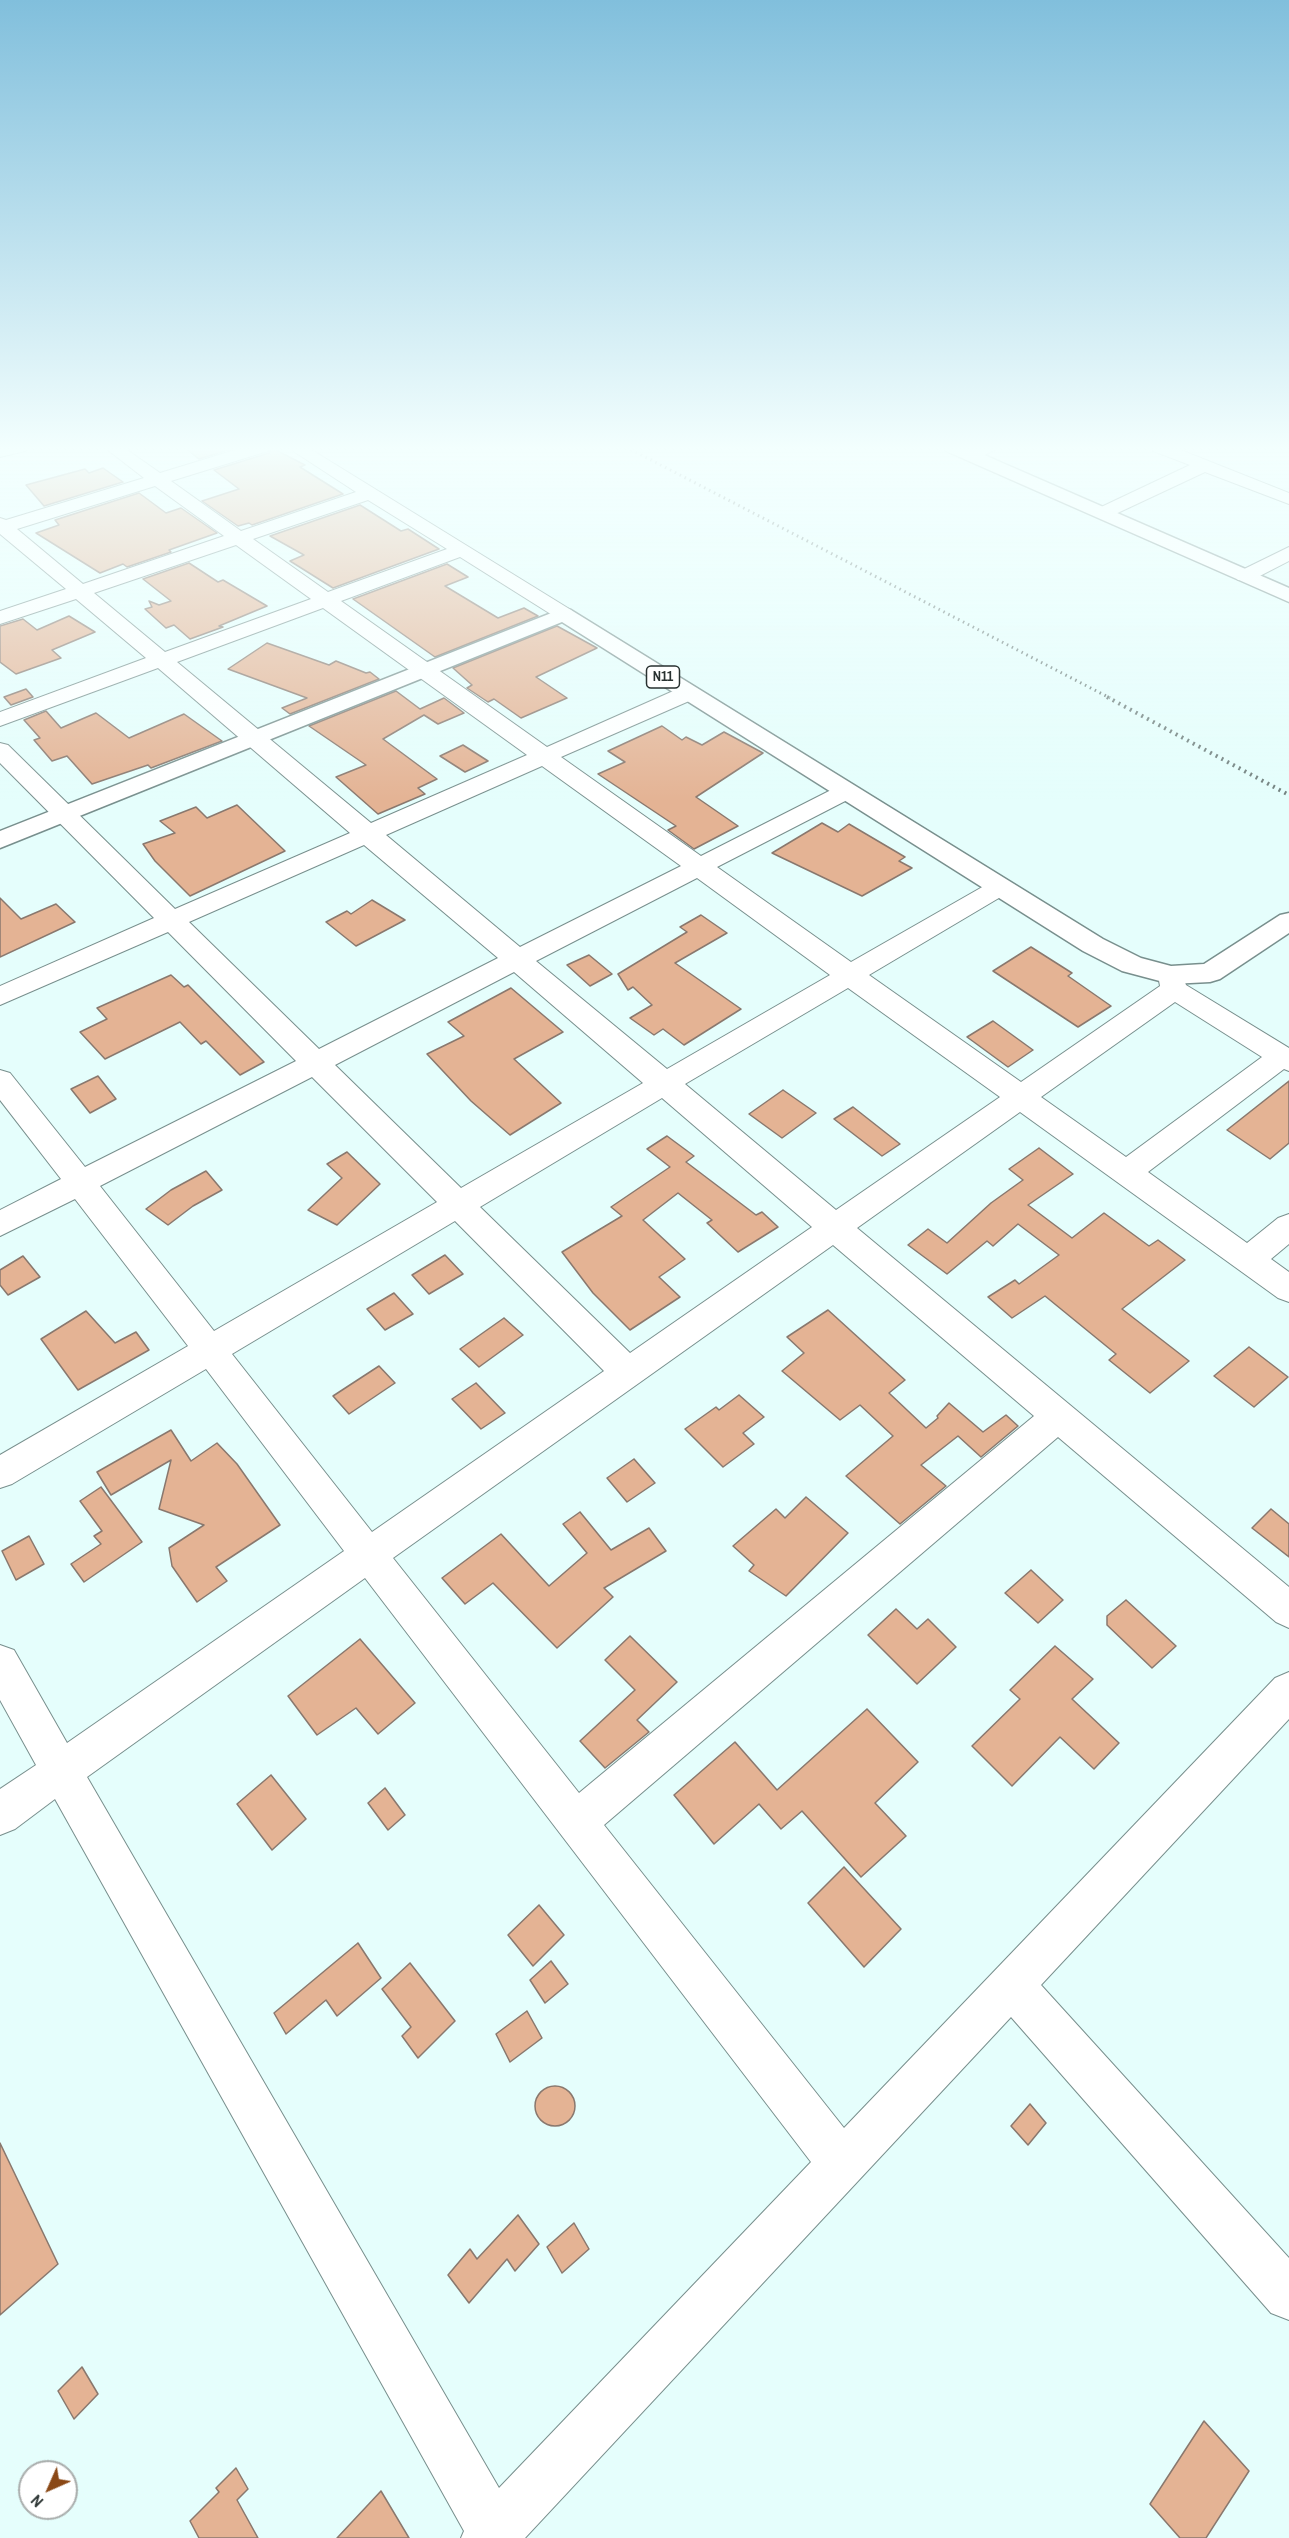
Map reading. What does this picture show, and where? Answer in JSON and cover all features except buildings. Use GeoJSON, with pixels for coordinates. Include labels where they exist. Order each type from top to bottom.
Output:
{"type":"FeatureCollection","features":[{"type":"Feature","properties":{"kind":"main road"},"geometry":{"type":"LineString","coordinates":[[1221,565],[1289,596]]}},
{"type":"Feature","properties":{"kind":"main road"},"geometry":{"type":"LineString","coordinates":[[0,840],[564,614]]}},
{"type":"Feature","properties":{"kind":"main road","name":"N11"},"geometry":{"type":"LineString","coordinates":[[564,614],[1000,888],[1124,961],[1173,982],[1210,973],[1289,921]]}},
{"type":"Feature","properties":{"kind":"street"},"geometry":{"type":"LineString","coordinates":[[49,565],[1289,1610]]}},
{"type":"Feature","properties":{"kind":"street"},"geometry":{"type":"LineString","coordinates":[[0,618],[157,565]]}},
{"type":"Feature","properties":{"kind":"street"},"geometry":{"type":"LineString","coordinates":[[278,565],[1289,1289]]}},
{"type":"Feature","properties":{"kind":"street"},"geometry":{"type":"LineString","coordinates":[[0,719],[420,565]]}},
{"type":"Feature","properties":{"kind":"street"},"geometry":{"type":"LineString","coordinates":[[487,565],[564,614]]}},
{"type":"Feature","properties":{"kind":"street"},"geometry":{"type":"LineString","coordinates":[[1245,576],[1265,565]]}},
{"type":"Feature","properties":{"kind":"street"},"geometry":{"type":"LineString","coordinates":[[0,996],[688,693]]}},
{"type":"Feature","properties":{"kind":"street"},"geometry":{"type":"LineString","coordinates":[[0,750],[628,1373]]}},
{"type":"Feature","properties":{"kind":"street"},"geometry":{"type":"LineString","coordinates":[[0,1224],[845,792]]}},
{"type":"Feature","properties":{"kind":"street"},"geometry":{"type":"LineString","coordinates":[[0,1473],[1000,888]]}},
{"type":"Feature","properties":{"kind":"street"},"geometry":{"type":"LineString","coordinates":[[0,1814],[1021,1097],[1173,982],[1286,1059],[1126,1173]]}},
{"type":"Feature","properties":{"kind":"street"},"geometry":{"type":"LineString","coordinates":[[0,1080],[842,2164]]}},
{"type":"Feature","properties":{"kind":"street"},"geometry":{"type":"LineString","coordinates":[[1248,1260],[1289,1226]]}},
{"type":"Feature","properties":{"kind":"street"},"geometry":{"type":"LineString","coordinates":[[576,1822],[1059,1416]]}},
{"type":"Feature","properties":{"kind":"street"},"geometry":{"type":"LineString","coordinates":[[0,1663],[491,2535],[1289,1691]]}},
{"type":"Feature","properties":{"kind":"street"},"geometry":{"type":"LineString","coordinates":[[1011,1984],[1289,2295]]}},
{"type":"Feature","properties":{"kind":"railway"},"geometry":{"type":"LineString","coordinates":[[854,565],[1110,698]]}},
{"type":"Feature","properties":{"kind":"railway"},"geometry":{"type":"LineString","coordinates":[[1107,697],[1289,795]]}}]}
